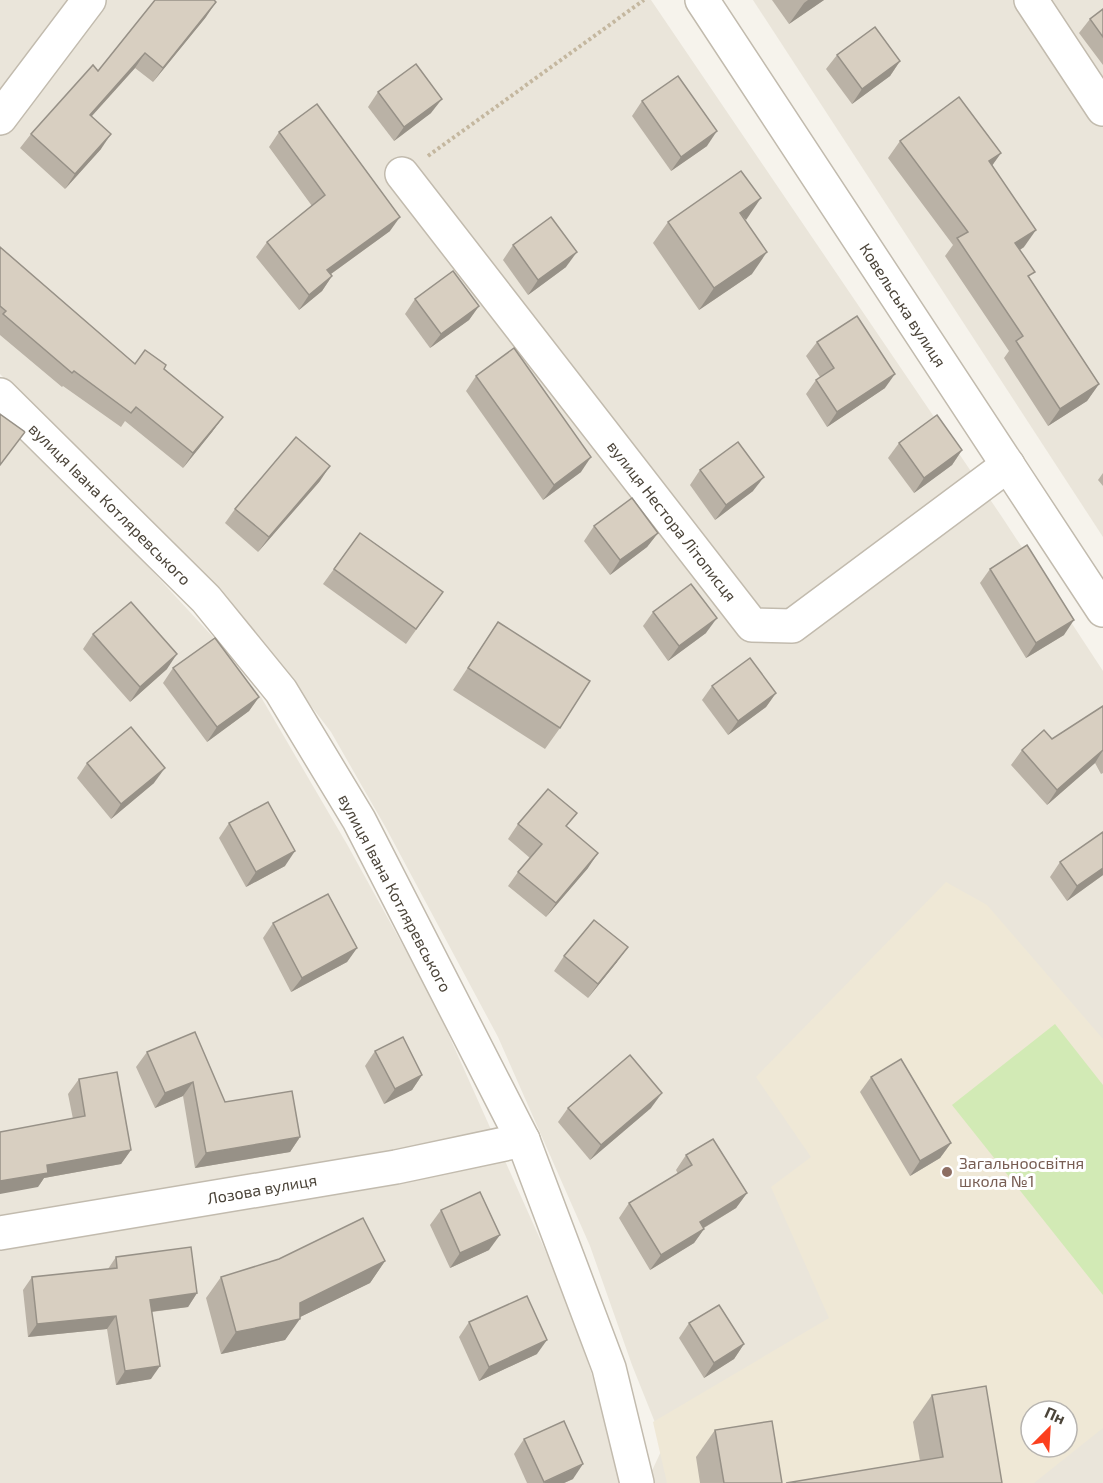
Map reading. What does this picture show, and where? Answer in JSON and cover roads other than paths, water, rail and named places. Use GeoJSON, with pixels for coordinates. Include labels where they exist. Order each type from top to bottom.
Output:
{"type":"FeatureCollection","features":[{"type":"Feature","properties":{"kind":"street"},"geometry":{"type":"LineString","coordinates":[[0,118],[89,0]]}},
{"type":"Feature","properties":{"kind":"street","name":"Ковельська вулиця"},"geometry":{"type":"LineString","coordinates":[[702,0],[1103,610]]}},
{"type":"Feature","properties":{"kind":"street"},"geometry":{"type":"LineString","coordinates":[[1031,0],[1103,109]]}},
{"type":"Feature","properties":{"kind":"street","name":"вулиця Нестора Літописця"},"geometry":{"type":"LineString","coordinates":[[402,174],[753,625],[792,626],[1008,465]]}},
{"type":"Feature","properties":{"kind":"street","name":"вулиця Івана Котляревського"},"geometry":{"type":"LineString","coordinates":[[0,395],[206,599],[281,691],[359,820],[523,1140],[609,1368],[637,1483]]}},
{"type":"Feature","properties":{"kind":"street","name":"Лозова вулиця"},"geometry":{"type":"LineString","coordinates":[[0,1233],[396,1167],[523,1140]]}},
{"type":"Feature","properties":{"kind":"place","name":"Загальноосвітня школа №1"},"geometry":{"type":"Point","coordinates":[947,1172]}}]}
